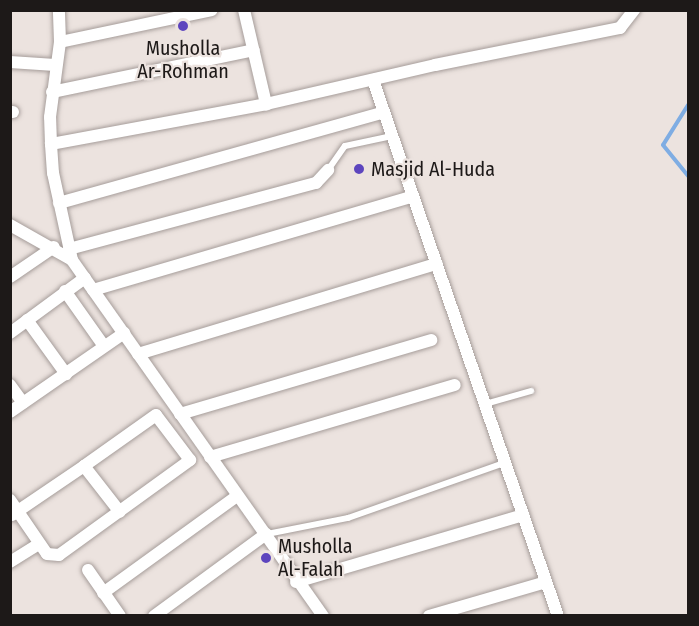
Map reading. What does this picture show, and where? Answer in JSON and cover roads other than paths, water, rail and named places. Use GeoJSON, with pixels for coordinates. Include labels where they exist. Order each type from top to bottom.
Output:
{"type":"FeatureCollection","features":[{"type":"Feature","properties":{"kind":"street"},"geometry":{"type":"LineString","coordinates":[[59,10],[60,42],[51,92],[51,144],[59,203],[70,254],[237,496],[266,534],[296,582],[323,615]]}},
{"type":"Feature","properties":{"kind":"street"},"geometry":{"type":"LineString","coordinates":[[60,42],[212,10]]}},
{"type":"Feature","properties":{"kind":"street"},"geometry":{"type":"LineString","coordinates":[[244,10],[266,104]]}},
{"type":"Feature","properties":{"kind":"street"},"geometry":{"type":"LineString","coordinates":[[51,144],[266,104],[620,28],[634,10]]}},
{"type":"Feature","properties":{"kind":"street"},"geometry":{"type":"LineString","coordinates":[[51,92],[254,50]]}},
{"type":"Feature","properties":{"kind":"street"},"geometry":{"type":"LineString","coordinates":[[10,62],[55,65]]}},
{"type":"Feature","properties":{"kind":"street"},"geometry":{"type":"LineString","coordinates":[[373,80],[411,197],[437,264],[558,615]]}},
{"type":"Feature","properties":{"kind":"street"},"geometry":{"type":"LineString","coordinates":[[59,203],[384,112]]}},
{"type":"Feature","properties":{"kind":"street"},"geometry":{"type":"LineString","coordinates":[[11,226],[70,254],[316,183],[328,170]]}},
{"type":"Feature","properties":{"kind":"street"},"geometry":{"type":"LineString","coordinates":[[93,290],[411,197]]}},
{"type":"Feature","properties":{"kind":"street"},"geometry":{"type":"LineString","coordinates":[[10,277],[54,247]]}},
{"type":"Feature","properties":{"kind":"street"},"geometry":{"type":"LineString","coordinates":[[138,354],[437,264]]}},
{"type":"Feature","properties":{"kind":"street"},"geometry":{"type":"LineString","coordinates":[[10,333],[85,278]]}},
{"type":"Feature","properties":{"kind":"street"},"geometry":{"type":"LineString","coordinates":[[65,291],[104,346]]}},
{"type":"Feature","properties":{"kind":"street"},"geometry":{"type":"LineString","coordinates":[[27,320],[66,374]]}},
{"type":"Feature","properties":{"kind":"street"},"geometry":{"type":"LineString","coordinates":[[10,412],[124,333]]}},
{"type":"Feature","properties":{"kind":"street"},"geometry":{"type":"LineString","coordinates":[[173,435],[184,419],[431,340]]}},
{"type":"Feature","properties":{"kind":"street"},"geometry":{"type":"LineString","coordinates":[[10,385],[23,403]]}},
{"type":"Feature","properties":{"kind":"street"},"geometry":{"type":"LineString","coordinates":[[210,457],[455,386]]}},
{"type":"Feature","properties":{"kind":"street"},"geometry":{"type":"LineString","coordinates":[[10,500],[14,514],[47,554],[59,555],[188,465],[190,460],[160,417],[153,415],[14,514]]}},
{"type":"Feature","properties":{"kind":"street"},"geometry":{"type":"LineString","coordinates":[[84,466],[120,512]]}},
{"type":"Feature","properties":{"kind":"street"},"geometry":{"type":"LineString","coordinates":[[103,593],[237,496]]}},
{"type":"Feature","properties":{"kind":"street"},"geometry":{"type":"LineString","coordinates":[[296,582],[523,515]]}},
{"type":"Feature","properties":{"kind":"street"},"geometry":{"type":"LineString","coordinates":[[154,615],[266,534]]}},
{"type":"Feature","properties":{"kind":"street"},"geometry":{"type":"LineString","coordinates":[[10,562],[39,544]]}},
{"type":"Feature","properties":{"kind":"street"},"geometry":{"type":"LineString","coordinates":[[88,570],[120,615]]}},
{"type":"Feature","properties":{"kind":"street"},"geometry":{"type":"LineString","coordinates":[[429,615],[546,582]]}},
{"type":"Feature","properties":{"kind":"lane"},"geometry":{"type":"LineString","coordinates":[[328,170],[345,146],[392,136]]}},
{"type":"Feature","properties":{"kind":"lane"},"geometry":{"type":"LineString","coordinates":[[485,405],[531,391]]}},
{"type":"Feature","properties":{"kind":"lane"},"geometry":{"type":"LineString","coordinates":[[266,534],[348,518],[504,463]]}},
{"type":"Feature","properties":{"kind":"waterway"},"geometry":{"type":"LineString","coordinates":[[688,105],[663,145],[688,176]]}},
{"type":"Feature","properties":{"kind":"place","name":"Musholla Ar-Rohman"},"geometry":{"type":"Point","coordinates":[183,26]}},
{"type":"Feature","properties":{"kind":"place","name":"Masjid Al-Huda"},"geometry":{"type":"Point","coordinates":[359,169]}},
{"type":"Feature","properties":{"kind":"place","name":"Musholla Al-Falah"},"geometry":{"type":"Point","coordinates":[266,558]}}]}
